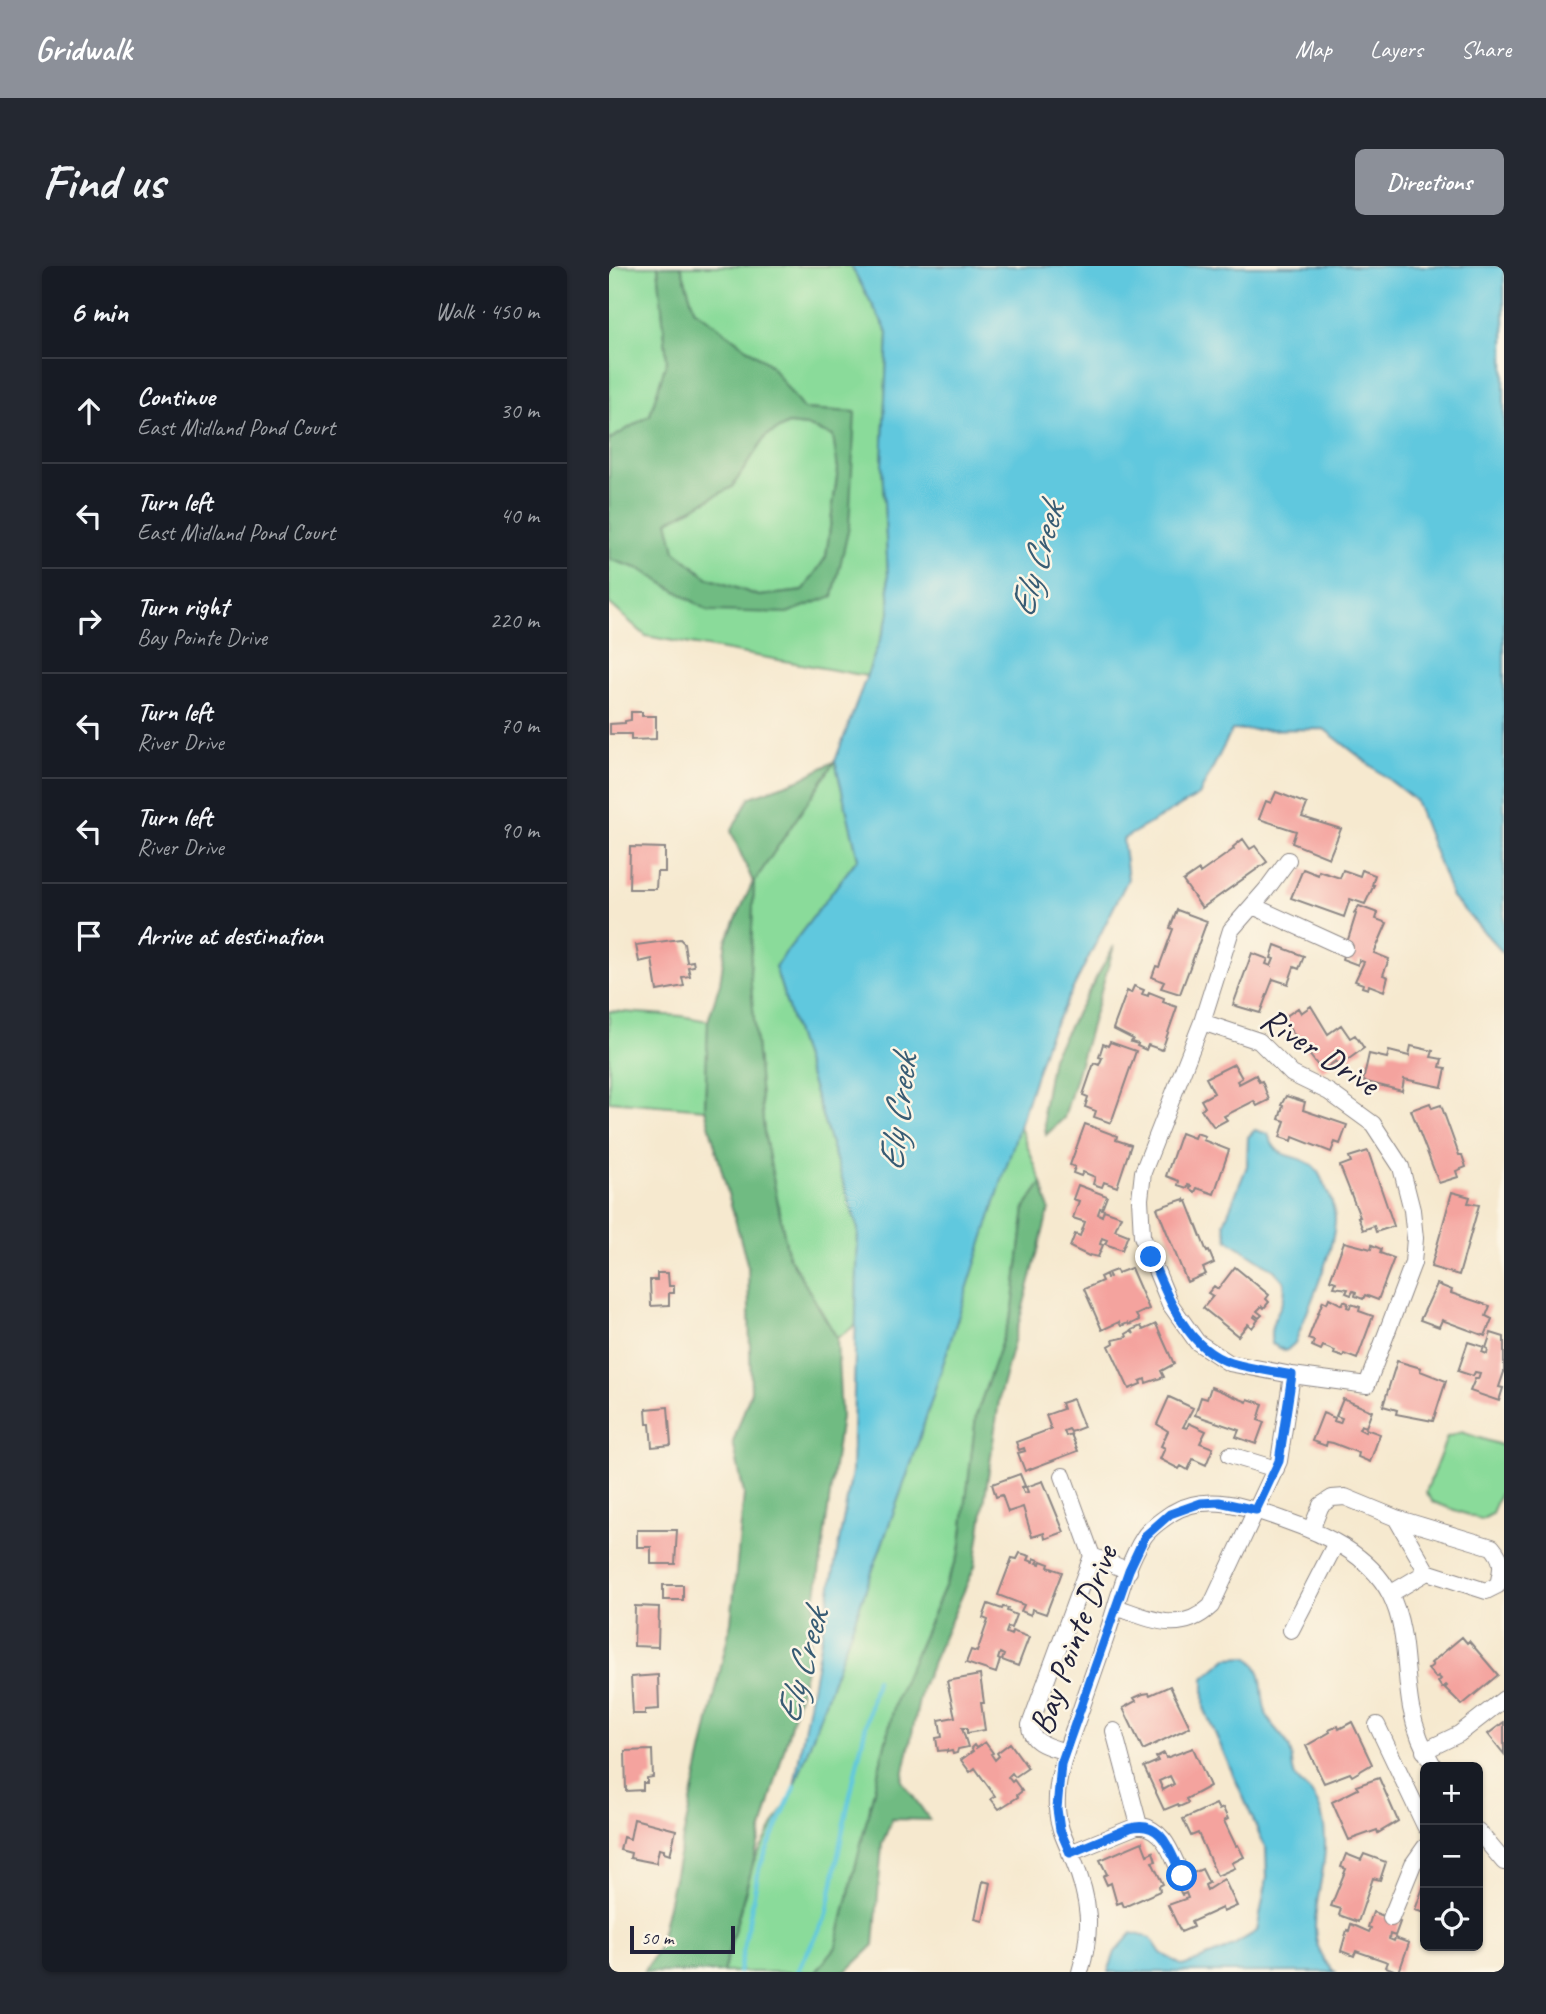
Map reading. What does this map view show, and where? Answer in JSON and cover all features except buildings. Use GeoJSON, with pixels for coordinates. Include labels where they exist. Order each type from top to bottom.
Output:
{"type":"FeatureCollection","features":[{"type":"Feature","properties":{"kind":"street"},"geometry":{"type":"LineString","coordinates":[[1202,1021],[1231,930],[1288,860]]}},
{"type":"Feature","properties":{"kind":"street"},"geometry":{"type":"LineString","coordinates":[[1253,906],[1345,948]]}},
{"type":"Feature","properties":{"kind":"street","name":"River Drive"},"geometry":{"type":"LineString","coordinates":[[1202,1021],[1259,1041],[1292,1074],[1329,1092],[1373,1124],[1401,1167],[1412,1210],[1415,1238],[1413,1263],[1367,1385],[1229,1363],[1197,1342],[1170,1304],[1142,1236],[1140,1199],[1143,1172],[1202,1021]]}},
{"type":"Feature","properties":{"kind":"street"},"geometry":{"type":"LineString","coordinates":[[1116,1607],[1152,1620],[1177,1622],[1199,1617],[1211,1606],[1276,1469],[1292,1375]]}},
{"type":"Feature","properties":{"kind":"street"},"geometry":{"type":"LineString","coordinates":[[1230,1455],[1276,1469]]}},
{"type":"Feature","properties":{"kind":"street"},"geometry":{"type":"LineString","coordinates":[[1063,1476],[1092,1556],[1030,1725],[1030,1734],[1034,1739],[1066,1752]]}},
{"type":"Feature","properties":{"kind":"street"},"geometry":{"type":"LineString","coordinates":[[1311,1530],[1321,1505],[1332,1498],[1345,1497],[1396,1518],[1492,1547],[1500,1556],[1503,1565],[1498,1585],[1486,1591],[1427,1573],[1396,1518]]}},
{"type":"Feature","properties":{"kind":"street","name":"Bay Pointe Drive"},"geometry":{"type":"LineString","coordinates":[[1080,1972],[1089,1939],[1086,1891],[1060,1830],[1058,1786],[1066,1752],[1129,1570],[1145,1536],[1170,1514],[1183,1507],[1219,1502],[1256,1510],[1311,1530],[1336,1543],[1372,1569],[1390,1594],[1401,1625],[1411,1709],[1424,1751],[1431,1762]]}},
{"type":"Feature","properties":{"kind":"street"},"geometry":{"type":"LineString","coordinates":[[1291,1630],[1336,1543]]}},
{"type":"Feature","properties":{"kind":"street"},"geometry":{"type":"LineString","coordinates":[[1092,1556],[1129,1570]]}},
{"type":"Feature","properties":{"kind":"street"},"geometry":{"type":"LineString","coordinates":[[1390,1594],[1427,1573]]}},
{"type":"Feature","properties":{"kind":"street"},"geometry":{"type":"LineString","coordinates":[[1424,1751],[1459,1734],[1504,1699]]}},
{"type":"Feature","properties":{"kind":"street"},"geometry":{"type":"LineString","coordinates":[[1377,1725],[1425,1825]]}},
{"type":"Feature","properties":{"kind":"street"},"geometry":{"type":"LineString","coordinates":[[1114,1731],[1139,1825]]}},
{"type":"Feature","properties":{"kind":"street"},"geometry":{"type":"LineString","coordinates":[[1070,1853],[1139,1825],[1152,1827],[1162,1836],[1182,1876]]}},
{"type":"Feature","properties":{"kind":"street"},"geometry":{"type":"LineString","coordinates":[[1483,1837],[1504,1862]]}},
{"type":"Feature","properties":{"kind":"street"},"geometry":{"type":"LineString","coordinates":[[1391,1918],[1413,1864],[1420,1854]]}},
{"type":"Feature","properties":{"kind":"green space"},"geometry":{"type":"Polygon","coordinates":[[[609,266],[658,266],[667,360],[650,415],[609,440],[609,266]]]}},
{"type":"Feature","properties":{"kind":"green space"},"geometry":{"type":"Polygon","coordinates":[[[658,266],[681,266],[694,309],[771,366],[803,409],[855,412],[849,527],[833,596],[787,613],[709,611],[640,569],[609,559],[609,440],[650,415],[667,360],[658,266]],[[788,424],[766,436],[732,487],[668,521],[675,551],[708,578],[759,596],[803,591],[826,557],[838,469],[833,436],[807,426],[788,424]]]}},
{"type":"Feature","properties":{"kind":"green space"},"geometry":{"type":"Polygon","coordinates":[[[681,266],[851,266],[888,333],[882,465],[890,613],[867,676],[646,636],[609,603],[609,559],[640,569],[709,611],[833,596],[855,412],[803,409],[771,366],[694,309],[681,266]]]}},
{"type":"Feature","properties":{"kind":"green space"},"geometry":{"type":"Polygon","coordinates":[[[788,424],[807,426],[833,436],[838,469],[826,557],[803,591],[759,596],[708,578],[675,551],[668,521],[732,487],[766,436],[788,424]]]}},
{"type":"Feature","properties":{"kind":"green space"},"geometry":{"type":"Polygon","coordinates":[[[835,761],[858,858],[775,967],[858,1229],[856,1325],[837,1338],[788,1255],[764,1132],[750,974],[754,882],[835,761]]]}},
{"type":"Feature","properties":{"kind":"green space"},"geometry":{"type":"Polygon","coordinates":[[[835,761],[754,882],[750,974],[764,1132],[788,1255],[837,1338],[841,1417],[805,1673],[723,1972],[644,1972],[658,1950],[731,1622],[744,1494],[733,1442],[751,1391],[748,1267],[705,1109],[708,1021],[720,983],[726,941],[753,882],[731,831],[750,797],[801,779],[835,761]]]}},
{"type":"Feature","properties":{"kind":"green space"},"geometry":{"type":"Polygon","coordinates":[[[1114,946],[1064,1118],[1046,1135],[1043,1109],[1052,1057],[1114,946]]]}},
{"type":"Feature","properties":{"kind":"green space"},"geometry":{"type":"Polygon","coordinates":[[[609,1011],[681,1016],[708,1021],[705,1109],[609,1101],[609,1011]]]}},
{"type":"Feature","properties":{"kind":"green space"},"geometry":{"type":"Polygon","coordinates":[[[1019,1125],[1042,1183],[1025,1207],[1013,1309],[976,1416],[960,1552],[896,1699],[836,1947],[816,1972],[723,1972],[754,1861],[793,1791],[912,1461],[1019,1125]]]}},
{"type":"Feature","properties":{"kind":"green space"},"geometry":{"type":"Polygon","coordinates":[[[1042,1183],[1049,1209],[1000,1394],[975,1566],[922,1686],[902,1781],[930,1820],[892,1819],[882,1844],[874,1945],[846,1972],[816,1972],[836,1947],[896,1699],[960,1552],[976,1416],[1013,1309],[1025,1207],[1042,1183]]]}},
{"type":"Feature","properties":{"kind":"green space"},"geometry":{"type":"Polygon","coordinates":[[[1461,1432],[1504,1446],[1504,1482],[1492,1514],[1481,1520],[1433,1502],[1426,1492],[1447,1437],[1461,1432]]]}},
{"type":"Feature","properties":{"kind":"water"},"geometry":{"type":"Polygon","coordinates":[[[851,266],[1504,266],[1504,954],[1452,897],[1415,800],[1324,729],[1232,730],[1199,795],[1123,839],[1128,879],[1047,1040],[912,1461],[793,1791],[852,1472],[858,1229],[775,967],[858,858],[835,761],[890,613],[882,465],[888,333],[851,266]]]}},
{"type":"Feature","properties":{"kind":"water"},"geometry":{"type":"Polygon","coordinates":[[[1255,1130],[1268,1134],[1281,1153],[1315,1168],[1330,1197],[1335,1215],[1330,1248],[1319,1281],[1295,1343],[1286,1351],[1272,1344],[1271,1334],[1285,1291],[1284,1281],[1274,1270],[1228,1240],[1224,1223],[1247,1166],[1248,1137],[1255,1130]]]}},
{"type":"Feature","properties":{"kind":"water"},"geometry":{"type":"Polygon","coordinates":[[[1248,1657],[1258,1670],[1267,1716],[1290,1751],[1294,1774],[1314,1798],[1322,1815],[1325,1856],[1315,1926],[1317,1943],[1323,1958],[1335,1972],[1108,1972],[1115,1952],[1132,1933],[1151,1938],[1161,1953],[1183,1966],[1225,1950],[1257,1931],[1267,1878],[1266,1849],[1204,1708],[1204,1678],[1227,1658],[1248,1657]]]}},
{"type":"Feature","properties":{"kind":"waterway"},"geometry":{"type":"LineString","coordinates":[[797,1972],[827,1915],[844,1823],[876,1680]]}},
{"type":"Feature","properties":{"kind":"waterway","name":"Ely Creek"},"geometry":{"type":"LineString","coordinates":[[739,1972],[759,1868],[795,1786]]}},
{"type":"Feature","properties":{"kind":"route"},"geometry":{"type":"LineString","coordinates":[[1151,1257],[1170,1304],[1197,1342],[1229,1363],[1292,1375],[1279,1461],[1256,1510],[1219,1502],[1183,1507],[1170,1514],[1145,1536],[1129,1570],[1061,1764],[1057,1809],[1060,1830],[1070,1853],[1139,1825],[1152,1827],[1162,1836],[1182,1876]]}}]}
